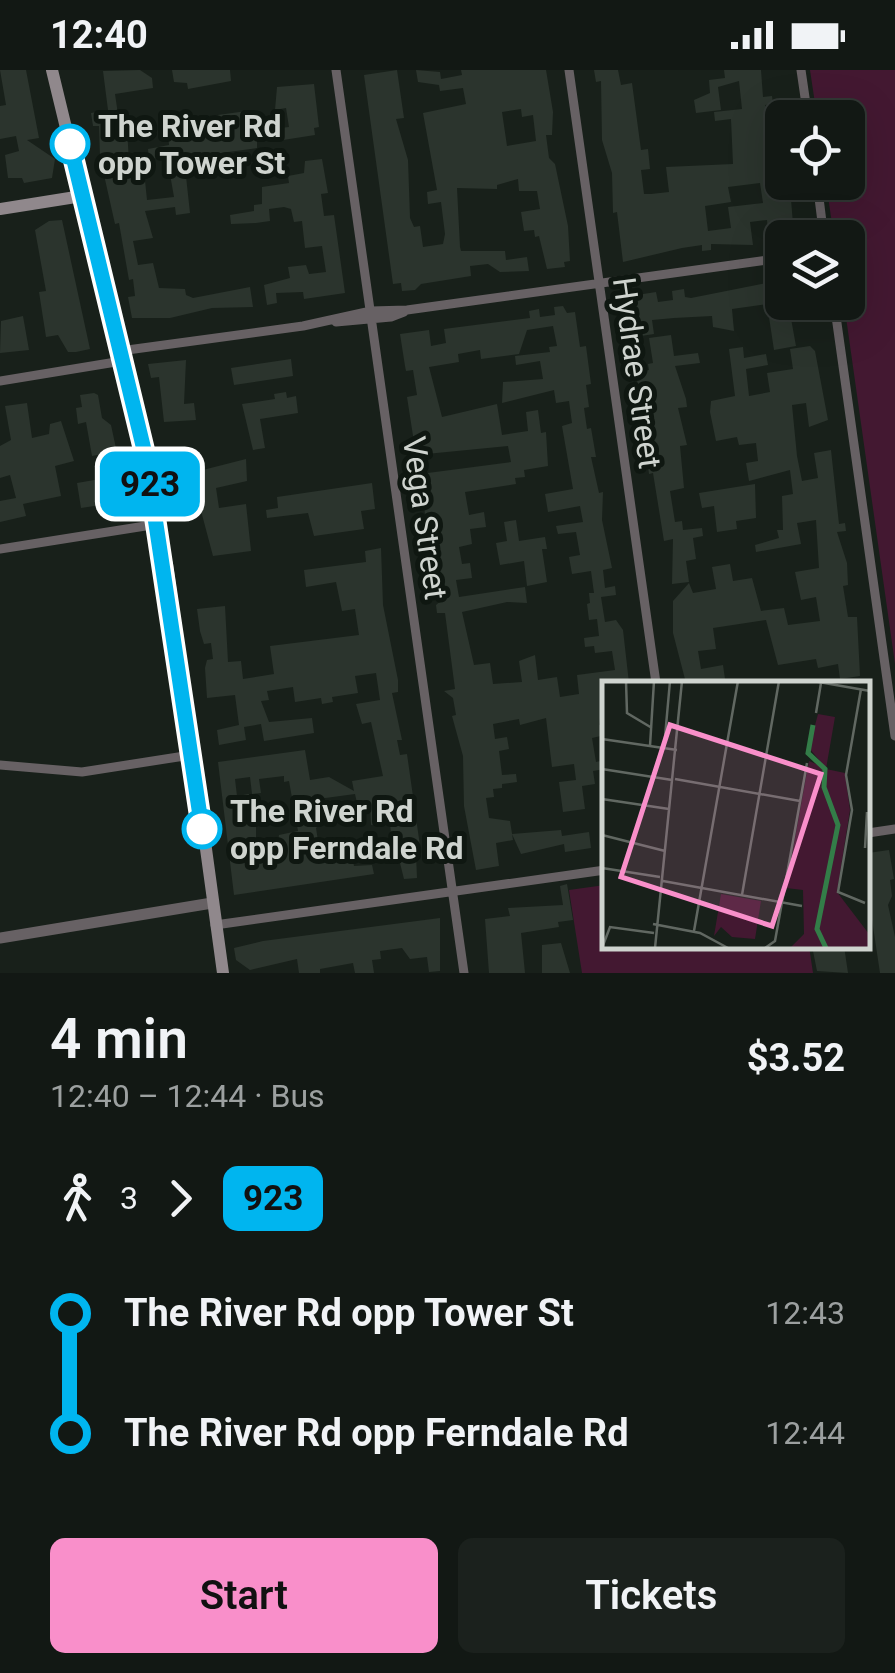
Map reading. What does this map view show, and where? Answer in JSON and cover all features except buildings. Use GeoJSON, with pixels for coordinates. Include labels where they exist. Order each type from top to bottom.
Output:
{"type":"FeatureCollection","features":[{"type":"Feature","properties":{"kind":"main road"},"geometry":{"type":"LineString","coordinates":[[52,70],[158,524],[223,973]]}},
{"type":"Feature","properties":{"kind":"main road"},"geometry":{"type":"LineString","coordinates":[[0,209],[82,196]]}},
{"type":"Feature","properties":{"kind":"street","name":"Vega Street"},"geometry":{"type":"LineString","coordinates":[[336,70],[464,973]]}},
{"type":"Feature","properties":{"kind":"street","name":"Hydrae Street"},"geometry":{"type":"LineString","coordinates":[[569,70],[656,681]]}},
{"type":"Feature","properties":{"kind":"street"},"geometry":{"type":"LineString","coordinates":[[801,70],[805,100]]}},
{"type":"Feature","properties":{"kind":"street"},"geometry":{"type":"LineString","coordinates":[[0,380],[371,315],[765,260]]}},
{"type":"Feature","properties":{"kind":"street"},"geometry":{"type":"LineString","coordinates":[[837,320],[895,736]]}},
{"type":"Feature","properties":{"kind":"street"},"geometry":{"type":"LineString","coordinates":[[0,549],[158,524]]}},
{"type":"Feature","properties":{"kind":"street"},"geometry":{"type":"LineString","coordinates":[[0,765],[82,772],[192,755]]}},
{"type":"Feature","properties":{"kind":"street"},"geometry":{"type":"LineString","coordinates":[[870,833],[895,829]]}},
{"type":"Feature","properties":{"kind":"street"},"geometry":{"type":"LineString","coordinates":[[215,925],[602,870]]}},
{"type":"Feature","properties":{"kind":"street"},"geometry":{"type":"LineString","coordinates":[[0,938],[212,903]]}},
{"type":"Feature","properties":{"kind":"shaded area"},"geometry":{"type":"Polygon","coordinates":[[[810,70],[895,70],[895,664],[846,320],[865,320],[865,220],[831,220],[829,200],[865,200],[865,100],[814,100],[810,70]]]}},
{"type":"Feature","properties":{"kind":"shaded area"},"geometry":{"type":"Polygon","coordinates":[[[602,885],[602,948],[809,948],[813,973],[582,973],[569,890],[602,885]]]}},
{"type":"Feature","properties":{"kind":"bus line","name":"923"},"geometry":{"type":"LineString","coordinates":[[70,144],[146,458],[160,557],[166,569],[202,829]]}},
{"type":"Feature","properties":{"kind":"place","name":"The River Rd opp Tower St"},"geometry":{"type":"Point","coordinates":[70,144]}},
{"type":"Feature","properties":{"kind":"place","name":"The River Rd opp Ferndale Rd"},"geometry":{"type":"Point","coordinates":[202,829]}}]}
